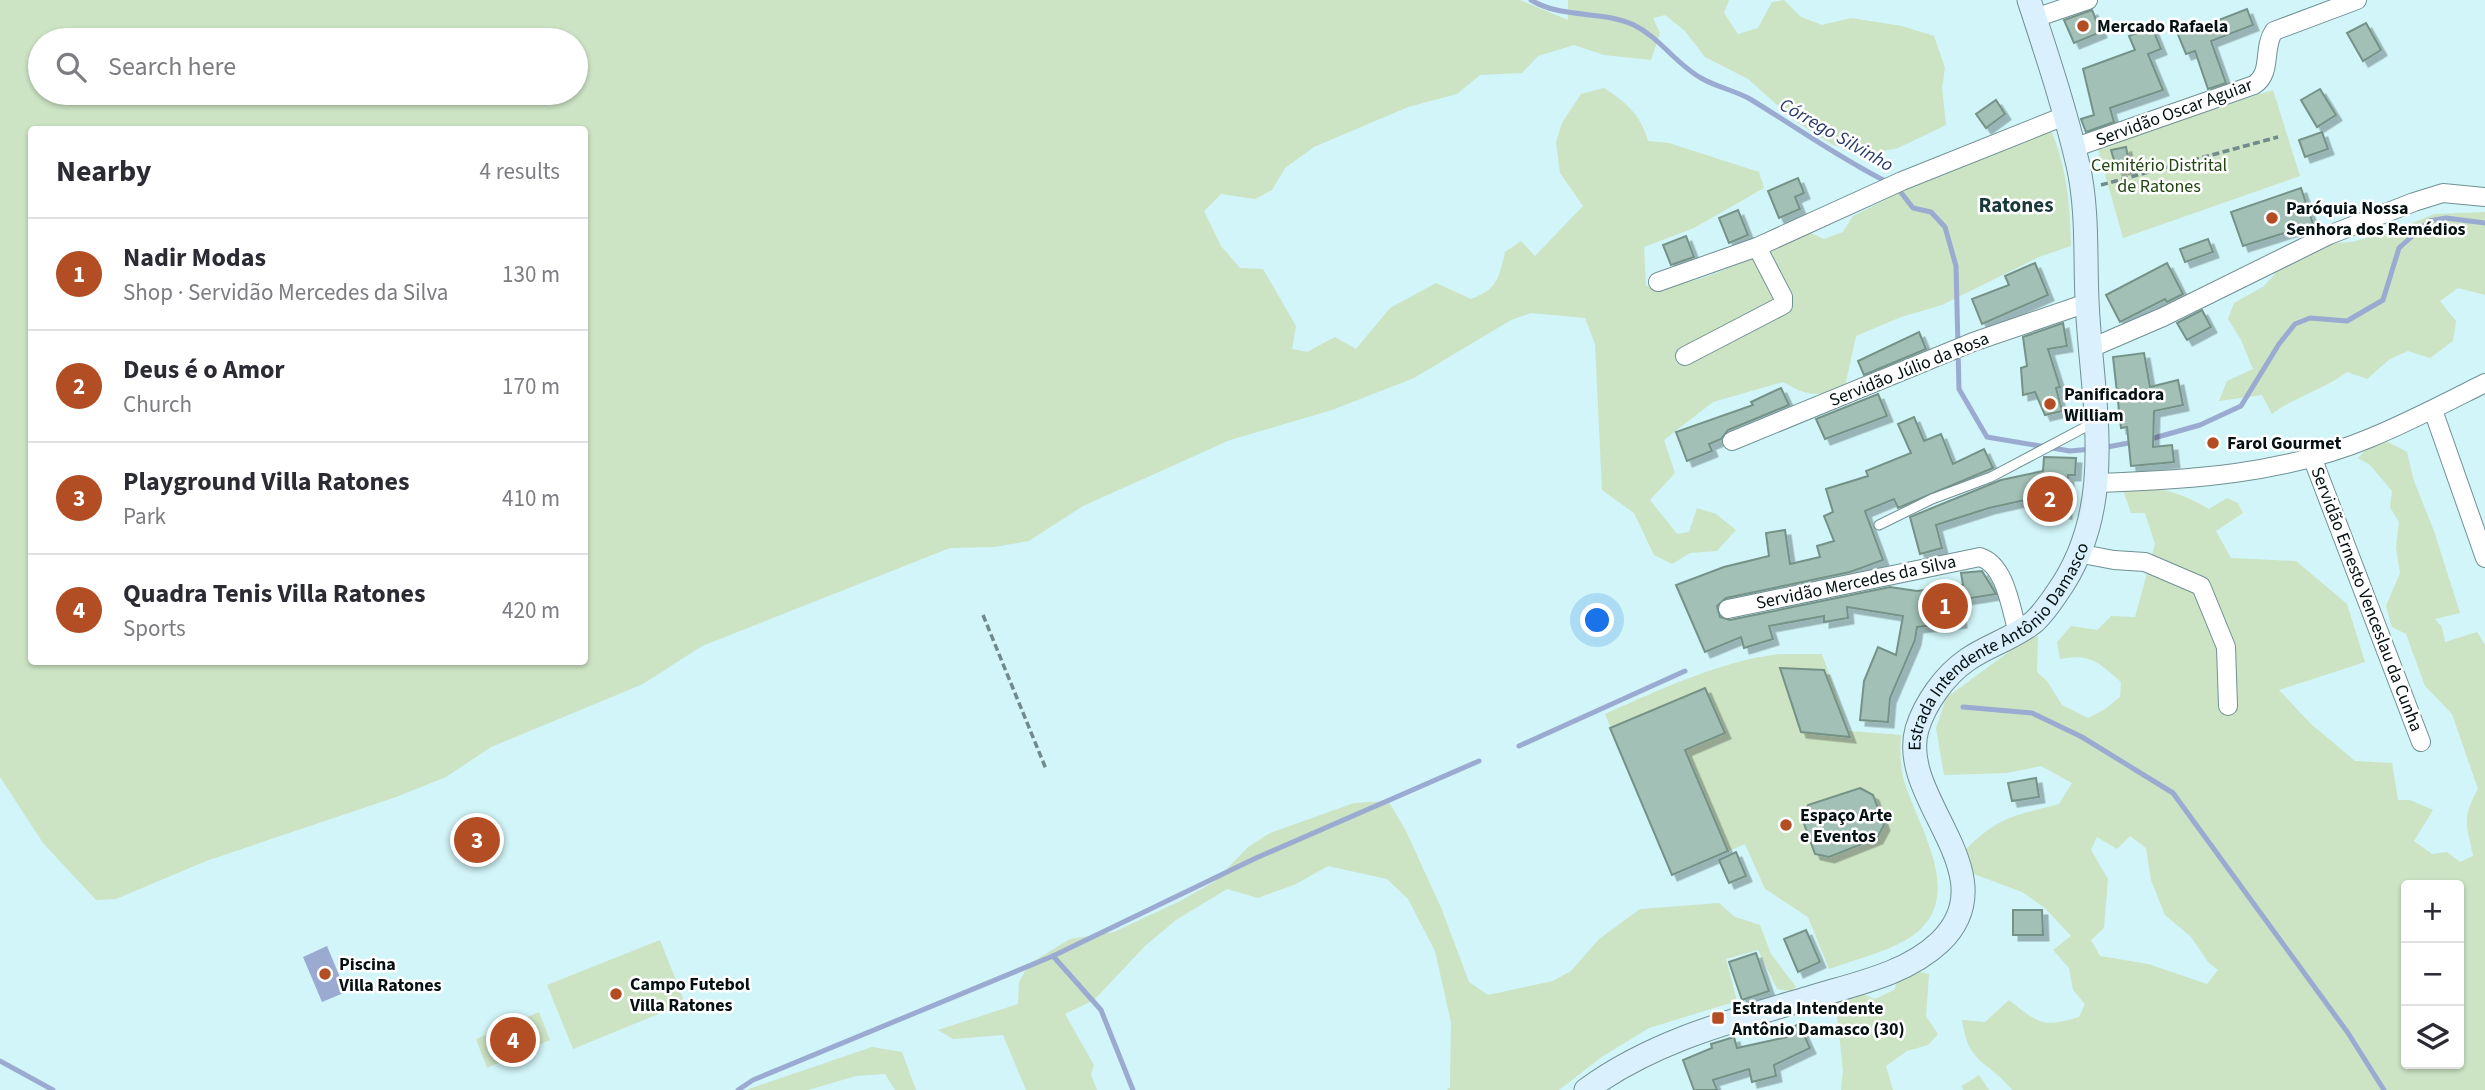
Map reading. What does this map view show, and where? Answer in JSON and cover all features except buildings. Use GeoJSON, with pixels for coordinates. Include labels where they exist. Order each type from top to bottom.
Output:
{"type":"FeatureCollection","features":[{"type":"Feature","properties":{"kind":"main road","name":"Estrada Intendente Antônio Damasco"},"geometry":{"type":"LineString","coordinates":[[1586,1090],[1624,1064],[1667,1043],[1901,969],[1941,941],[1957,920],[1963,896],[1952,846],[1919,774],[1913,751],[1917,729],[1931,700],[1951,674],[1966,660],[2018,633],[2037,619],[2059,591],[2087,528],[2097,483],[2098,426],[2087,303],[2082,190],[2067,115],[2032,9]]}},
{"type":"Feature","properties":{"kind":"street"},"geometry":{"type":"LineString","coordinates":[[2032,9],[2088,0]]}},
{"type":"Feature","properties":{"kind":"street","name":"Servidão Oscar Aguiar"},"geometry":{"type":"LineString","coordinates":[[2073,148],[2254,85],[2265,73],[2269,38],[2274,32],[2357,0]]}},
{"type":"Feature","properties":{"kind":"street"},"geometry":{"type":"LineString","coordinates":[[1658,282],[1757,247],[1902,181],[2067,115]]}},
{"type":"Feature","properties":{"kind":"street"},"geometry":{"type":"LineString","coordinates":[[2091,348],[2163,317],[2329,235],[2414,202],[2443,193],[2485,197]]}},
{"type":"Feature","properties":{"kind":"street"},"geometry":{"type":"LineString","coordinates":[[1685,356],[1783,305],[1783,296],[1757,247]]}},
{"type":"Feature","properties":{"kind":"street","name":"Servidão Júlio da Rosa"},"geometry":{"type":"LineString","coordinates":[[1732,441],[1972,342],[2087,303]]}},
{"type":"Feature","properties":{"kind":"street"},"geometry":{"type":"LineString","coordinates":[[2097,483],[2197,479],[2312,457],[2369,438],[2433,410],[2485,383]]}},
{"type":"Feature","properties":{"kind":"street"},"geometry":{"type":"LineString","coordinates":[[2433,410],[2485,558]]}},
{"type":"Feature","properties":{"kind":"street","name":"Servidão Ernesto Venceslau da Cunha"},"geometry":{"type":"LineString","coordinates":[[2312,457],[2421,742]]}},
{"type":"Feature","properties":{"kind":"street"},"geometry":{"type":"LineString","coordinates":[[2077,553],[2145,562],[2201,586],[2226,647],[2228,706]]}},
{"type":"Feature","properties":{"kind":"street","name":"Servidão Mercedes da Silva"},"geometry":{"type":"LineString","coordinates":[[1728,609],[1980,557],[1988,559],[1996,568],[2018,633]]}},
{"type":"Feature","properties":{"kind":"lane"},"geometry":{"type":"LineString","coordinates":[[1879,525],[1932,499],[1991,477],[2069,436],[2098,426]]}},
{"type":"Feature","properties":{"kind":"path"},"geometry":{"type":"LineString","coordinates":[[2082,190],[2278,137]]}},
{"type":"Feature","properties":{"kind":"path"},"geometry":{"type":"LineString","coordinates":[[983,615],[1046,769]]}},
{"type":"Feature","properties":{"kind":"green space"},"geometry":{"type":"Polygon","coordinates":[[[0,0],[1520,0],[1568,20],[1568,0],[1729,0],[1724,13],[1738,34],[1758,28],[1772,2],[1784,0],[1801,17],[1822,25],[1851,18],[1902,26],[1934,36],[1945,68],[1942,88],[1946,125],[1898,148],[1868,154],[1833,145],[1795,121],[1748,79],[1705,57],[1685,31],[1665,15],[1653,18],[1660,33],[1651,60],[1604,55],[1574,45],[1538,56],[1522,73],[1480,75],[1457,94],[1408,107],[1314,147],[1285,168],[1272,190],[1255,199],[1221,194],[1204,211],[1221,246],[1240,268],[1263,269],[1296,326],[1292,349],[1307,352],[1335,337],[1356,349],[1390,308],[1436,283],[1471,299],[1480,295],[1496,282],[1505,252],[1521,241],[1535,256],[1583,206],[1560,173],[1556,142],[1562,123],[1581,94],[1604,88],[1632,110],[1648,141],[1669,143],[1759,172],[1764,188],[1694,228],[1644,247],[1646,286],[1666,286],[1707,276],[1747,259],[1802,229],[1824,239],[1843,232],[1853,216],[1911,187],[2050,128],[2056,143],[2064,171],[2071,246],[2039,257],[1942,305],[1901,317],[1856,336],[1845,386],[1813,394],[1783,382],[1713,402],[1664,440],[1675,473],[1650,500],[1677,534],[1689,532],[1697,508],[1716,514],[1736,530],[1717,551],[1690,553],[1672,564],[1654,555],[1634,513],[1602,490],[1595,344],[1585,318],[1531,313],[1511,320],[1414,378],[1332,410],[1230,440],[1083,506],[1029,541],[994,547],[950,548],[702,646],[643,684],[491,747],[446,777],[396,797],[206,861],[116,899],[96,900],[43,843],[0,777],[0,0]]]}},
{"type":"Feature","properties":{"kind":"green space","name":"Cemitério Distrital de Ratones"},"geometry":{"type":"Polygon","coordinates":[[[2273,90],[2300,176],[2123,238],[2097,146],[2273,90]]]}},
{"type":"Feature","properties":{"kind":"green space"},"geometry":{"type":"Polygon","coordinates":[[[2485,212],[2485,295],[2458,288],[2440,301],[2456,321],[2453,341],[2430,358],[2408,351],[2390,359],[2367,379],[2347,372],[2272,414],[2262,395],[2219,401],[2227,381],[2253,369],[2241,340],[2228,319],[2234,303],[2264,286],[2289,258],[2324,244],[2351,242],[2394,231],[2434,214],[2485,212]]]}},
{"type":"Feature","properties":{"kind":"green space"},"geometry":{"type":"Polygon","coordinates":[[[2388,442],[2407,452],[2414,481],[2434,531],[2460,613],[2435,619],[2442,627],[2445,642],[2477,632],[2485,645],[2485,1090],[2012,1090],[1974,1054],[1965,1035],[1962,1020],[1985,1022],[2009,1000],[2041,1022],[2079,1017],[2085,1004],[2073,990],[2069,968],[2053,950],[2071,936],[2045,908],[2022,892],[1971,873],[1960,855],[1995,825],[2059,804],[2072,783],[2041,766],[2007,773],[1944,775],[1936,728],[1946,698],[2029,637],[2038,636],[2037,672],[2047,681],[2062,705],[2088,718],[2120,697],[2121,682],[2094,661],[2080,657],[2060,659],[2057,642],[2071,626],[2097,630],[2111,616],[2135,617],[2155,544],[2145,513],[2131,513],[2122,487],[2167,491],[2209,509],[2227,498],[2238,503],[2243,513],[2216,531],[2231,558],[2296,561],[2347,604],[2365,662],[2279,690],[2311,724],[2355,761],[2392,763],[2398,800],[2410,800],[2433,810],[2414,841],[2432,854],[2447,852],[2460,862],[2473,856],[2467,815],[2478,789],[2452,714],[2425,686],[2406,634],[2392,627],[2386,606],[2400,573],[2396,548],[2399,522],[2390,507],[2392,491],[2370,465],[2358,458],[2369,446],[2388,442]],[[2130,836],[2117,849],[2097,837],[2091,850],[2108,879],[2104,928],[2091,940],[2100,956],[2148,964],[2207,984],[2218,970],[2208,962],[2191,937],[2165,915],[2151,880],[2146,848],[2130,836]]]}},
{"type":"Feature","properties":{"kind":"green space","name":"Espaço Arte e Eventos"},"geometry":{"type":"Polygon","coordinates":[[[1779,654],[1822,654],[1849,731],[1901,735],[1903,777],[1935,864],[1938,886],[1935,906],[1924,925],[1904,941],[1829,969],[1808,917],[1765,889],[1745,844],[1672,875],[1605,714],[1712,670],[1779,654]]]}},
{"type":"Feature","properties":{"kind":"green space"},"geometry":{"type":"Polygon","coordinates":[[[1388,801],[1406,831],[1442,910],[1469,982],[1488,995],[1553,981],[1571,971],[1599,939],[1640,909],[1719,903],[1735,917],[1760,925],[1771,954],[1796,987],[1791,991],[1777,989],[1758,950],[1726,959],[1737,1001],[1649,1028],[1603,1056],[1559,1090],[1447,1090],[1450,1087],[1451,1022],[1435,951],[1408,899],[1387,879],[1328,866],[1296,884],[1258,898],[1227,889],[1176,920],[1145,946],[1094,1000],[1065,1014],[1094,1065],[1091,1075],[1097,1090],[1026,1090],[1003,1035],[953,1039],[938,1030],[1018,1004],[1019,982],[1029,964],[1070,939],[1114,932],[1178,902],[1214,882],[1248,847],[1270,833],[1354,803],[1388,801]]]}},
{"type":"Feature","properties":{"kind":"green space"},"geometry":{"type":"Polygon","coordinates":[[[483,817],[500,833],[496,847],[483,856],[467,856],[459,849],[454,833],[461,823],[483,817]]]}},
{"type":"Feature","properties":{"kind":"green space","name":"Campo Futebol Villa Ratones"},"geometry":{"type":"Polygon","coordinates":[[[660,940],[685,1003],[573,1049],[547,985],[660,940]]]}},
{"type":"Feature","properties":{"kind":"green space"},"geometry":{"type":"Polygon","coordinates":[[[1900,974],[1929,974],[1926,1016],[1938,1034],[1928,1045],[1907,1051],[1886,1066],[1893,1090],[1841,1090],[1843,1070],[1835,998],[1857,992],[1875,999],[1894,990],[1900,974]]]}},
{"type":"Feature","properties":{"kind":"green space"},"geometry":{"type":"Polygon","coordinates":[[[539,1012],[550,1040],[487,1068],[476,1039],[539,1012]]]}},
{"type":"Feature","properties":{"kind":"green space"},"geometry":{"type":"Polygon","coordinates":[[[872,1047],[902,1052],[916,1090],[895,1090],[885,1074],[856,1076],[808,1090],[746,1090],[872,1047]]]}},
{"type":"Feature","properties":{"kind":"green space"},"geometry":{"type":"Polygon","coordinates":[[[1979,1075],[1989,1090],[1963,1090],[1962,1086],[1979,1075]]]}},
{"type":"Feature","properties":{"kind":"water","name":"Piscina Villa Ratones"},"geometry":{"type":"Polygon","coordinates":[[[327,946],[346,992],[322,1002],[303,957],[327,946]]]}},
{"type":"Feature","properties":{"kind":"waterway","name":"Córrego Silvinho"},"geometry":{"type":"LineString","coordinates":[[1531,0],[1556,10],[1608,17],[1634,25],[1701,78],[1750,99],[1835,153],[1887,182]]}},
{"type":"Feature","properties":{"kind":"waterway","name":"Córrego Silvinho"},"geometry":{"type":"LineString","coordinates":[[1896,186],[1913,208],[1931,212],[1945,227],[1956,266],[1959,389],[1987,437],[2070,451],[2092,449]]}},
{"type":"Feature","properties":{"kind":"waterway","name":"Córrego Silvinho"},"geometry":{"type":"LineString","coordinates":[[2147,440],[2200,425],[2241,406],[2279,344],[2295,324],[2310,318],[2347,321],[2383,300],[2399,248],[2429,221],[2446,218],[2485,223]]}},
{"type":"Feature","properties":{"kind":"waterway","name":"Córrego Silvinho"},"geometry":{"type":"LineString","coordinates":[[2102,448],[2134,442]]}},
{"type":"Feature","properties":{"kind":"waterway"},"geometry":{"type":"LineString","coordinates":[[1519,746],[1685,671]]}},
{"type":"Feature","properties":{"kind":"waterway"},"geometry":{"type":"LineString","coordinates":[[1963,707],[2032,713],[2082,737],[2173,793],[2348,1033],[2384,1090]]}},
{"type":"Feature","properties":{"kind":"waterway"},"geometry":{"type":"LineString","coordinates":[[738,1090],[753,1080],[1053,956],[1256,858],[1479,761]]}},
{"type":"Feature","properties":{"kind":"waterway"},"geometry":{"type":"LineString","coordinates":[[1053,956],[1101,1010],[1133,1090]]}},
{"type":"Feature","properties":{"kind":"waterway"},"geometry":{"type":"LineString","coordinates":[[0,1061],[53,1090]]}},
{"type":"Feature","properties":{"kind":"place","name":"Mercado Rafaela"},"geometry":{"type":"Point","coordinates":[2083,26]}},
{"type":"Feature","properties":{"kind":"place","name":"Paróquia Nossa Senhora dos Remédios"},"geometry":{"type":"Point","coordinates":[2272,218]}},
{"type":"Feature","properties":{"kind":"place","name":"Panificadora William"},"geometry":{"type":"Point","coordinates":[2050,404]}},
{"type":"Feature","properties":{"kind":"place","name":"Farol Gourmet"},"geometry":{"type":"Point","coordinates":[2213,443]}},
{"type":"Feature","properties":{"kind":"place","name":"Deus é o Amor"},"geometry":{"type":"Point","coordinates":[2050,499]}},
{"type":"Feature","properties":{"kind":"place","name":"Nadir Modas"},"geometry":{"type":"Point","coordinates":[1945,606]}},
{"type":"Feature","properties":{"kind":"place","name":"Espaço Arte e Eventos"},"geometry":{"type":"Point","coordinates":[1786,825]}},
{"type":"Feature","properties":{"kind":"place","name":"Playground Villa Ratones"},"geometry":{"type":"Point","coordinates":[477,840]}},
{"type":"Feature","properties":{"kind":"place","name":"Piscina Villa Ratones"},"geometry":{"type":"Point","coordinates":[325,974]}},
{"type":"Feature","properties":{"kind":"place","name":"Campo Futebol Villa Ratones"},"geometry":{"type":"Point","coordinates":[616,994]}},
{"type":"Feature","properties":{"kind":"place","name":"Estrada Intendente Antônio Damasco (30)"},"geometry":{"type":"Point","coordinates":[1718,1018]}},
{"type":"Feature","properties":{"kind":"place","name":"Quadra Tenis Villa Ratones"},"geometry":{"type":"Point","coordinates":[513,1040]}},
{"type":"Feature","properties":{"kind":"district","name":"Ratones"},"geometry":{"type":"Point","coordinates":[2016,205]}}]}
